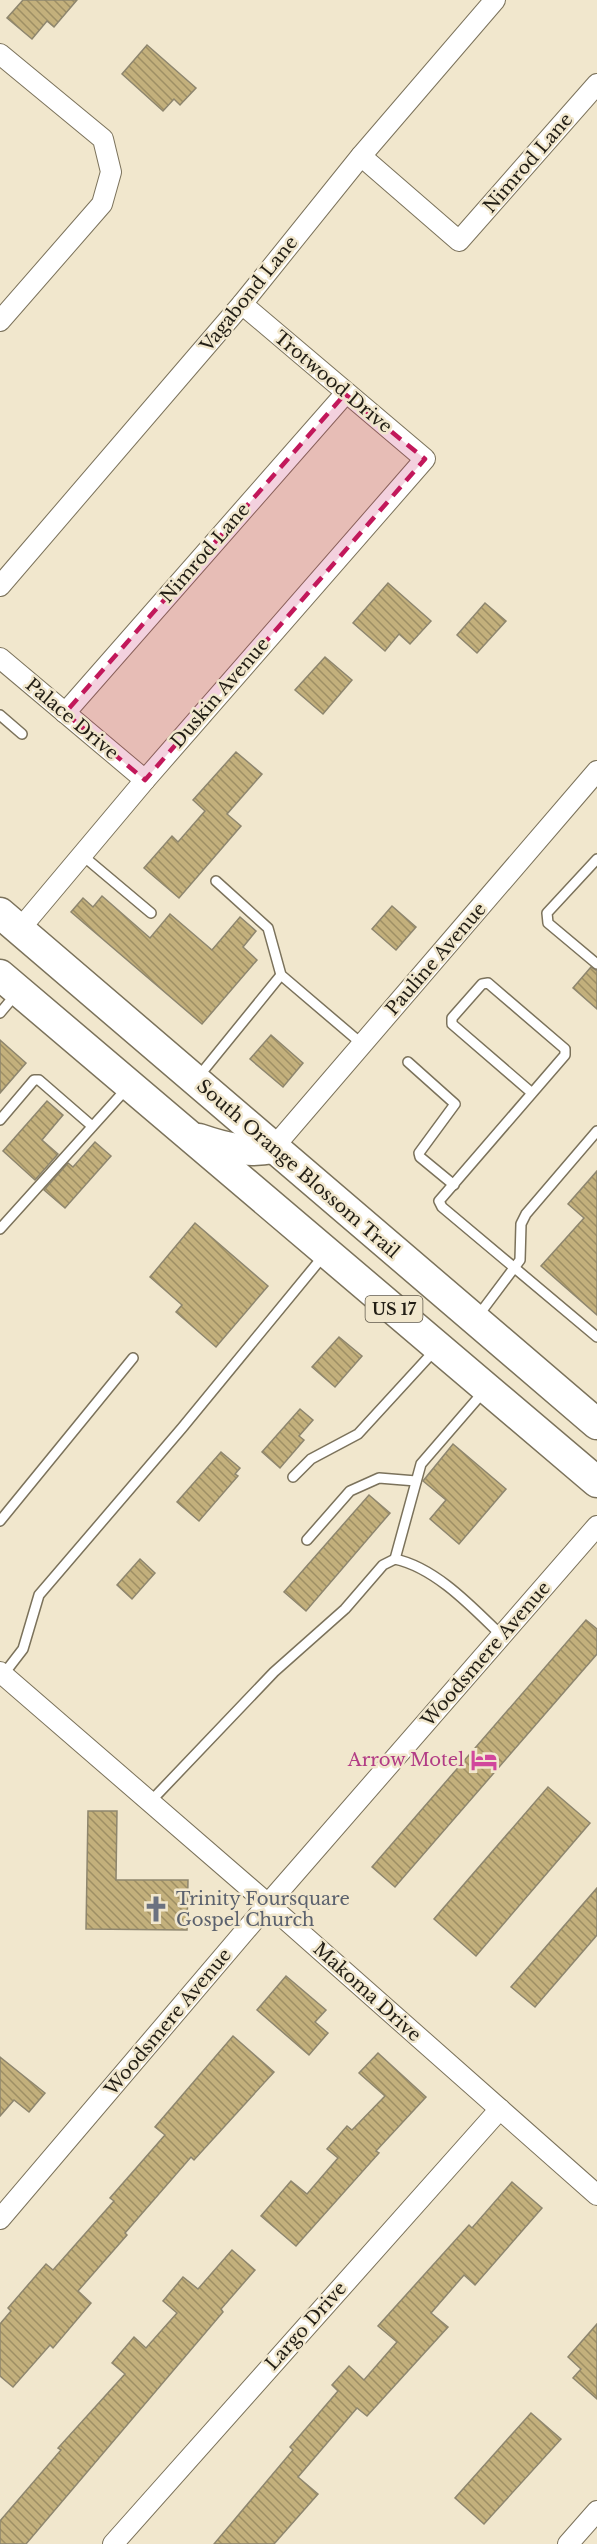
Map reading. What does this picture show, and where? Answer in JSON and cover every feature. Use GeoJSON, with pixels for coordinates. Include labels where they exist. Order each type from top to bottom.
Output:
{"type":"FeatureCollection","features":[{"type":"Feature","properties":{"kind":"main road","name":"South Orange Blossom Trail"},"geometry":{"type":"LineString","coordinates":[[10,921],[597,1424]]}},
{"type":"Feature","properties":{"kind":"main road","name":"US 17"},"geometry":{"type":"LineString","coordinates":[[9,982],[597,1482]]}},
{"type":"Feature","properties":{"kind":"main road"},"geometry":{"type":"LineString","coordinates":[[190,1136],[224,1148],[251,1152],[273,1148]]}},
{"type":"Feature","properties":{"kind":"main road"},"geometry":{"type":"LineString","coordinates":[[277,1210],[300,1202],[324,1205],[354,1216]]}},
{"type":"Feature","properties":{"kind":"street","name":"Vagabond Lane"},"geometry":{"type":"LineString","coordinates":[[0,586],[242,304],[361,156],[495,0]]}},
{"type":"Feature","properties":{"kind":"street"},"geometry":{"type":"LineString","coordinates":[[0,54],[103,139],[111,172],[102,204],[0,321]]}},
{"type":"Feature","properties":{"kind":"street","name":"Nimrod Lane"},"geometry":{"type":"LineString","coordinates":[[361,156],[459,241],[597,84]]}},
{"type":"Feature","properties":{"kind":"street","name":"Trotwood Drive"},"geometry":{"type":"LineString","coordinates":[[242,304],[345,394],[425,459]]}},
{"type":"Feature","properties":{"kind":"street","name":"Nimrod Lane"},"geometry":{"type":"LineString","coordinates":[[65,713],[345,394]]}},
{"type":"Feature","properties":{"kind":"street","name":"Duskin Avenue"},"geometry":{"type":"LineString","coordinates":[[10,921],[82,855],[425,459]]}},
{"type":"Feature","properties":{"kind":"street","name":"Palace Drive"},"geometry":{"type":"LineString","coordinates":[[0,658],[145,780]]}},
{"type":"Feature","properties":{"kind":"street","name":"Pauline Avenue"},"geometry":{"type":"LineString","coordinates":[[273,1148],[597,771]]}},
{"type":"Feature","properties":{"kind":"street","name":"Woodsmere Avenue"},"geometry":{"type":"LineString","coordinates":[[0,2219],[268,1904],[597,1526]]}},
{"type":"Feature","properties":{"kind":"street","name":"Makoma Drive"},"geometry":{"type":"LineString","coordinates":[[2,1674],[268,1904],[597,2195]]}},
{"type":"Feature","properties":{"kind":"street","name":"Largo Drive"},"geometry":{"type":"LineString","coordinates":[[113,2544],[500,2109]]}},
{"type":"Feature","properties":{"kind":"street"},"geometry":{"type":"LineString","coordinates":[[568,2544],[597,2511]]}},
{"type":"Feature","properties":{"kind":"lane"},"geometry":{"type":"LineString","coordinates":[[0,715],[21,734]]}},
{"type":"Feature","properties":{"kind":"lane"},"geometry":{"type":"LineString","coordinates":[[82,855],[151,913]]}},
{"type":"Feature","properties":{"kind":"lane"},"geometry":{"type":"LineString","coordinates":[[597,860],[547,913],[548,923],[597,964]]}},
{"type":"Feature","properties":{"kind":"lane"},"geometry":{"type":"LineString","coordinates":[[216,881],[268,928],[281,975],[363,1045]]}},
{"type":"Feature","properties":{"kind":"lane"},"geometry":{"type":"LineString","coordinates":[[195,1080],[281,975]]}},
{"type":"Feature","properties":{"kind":"lane"},"geometry":{"type":"LineString","coordinates":[[0,1013],[9,982]]}},
{"type":"Feature","properties":{"kind":"lane"},"geometry":{"type":"LineString","coordinates":[[532,1093],[452,1024],[452,1018],[482,984],[488,983],[565,1049],[565,1055],[439,1201],[442,1207],[597,1337]]}},
{"type":"Feature","properties":{"kind":"lane"},"geometry":{"type":"LineString","coordinates":[[408,1062],[455,1104],[419,1153],[420,1157],[454,1185]]}},
{"type":"Feature","properties":{"kind":"lane"},"geometry":{"type":"LineString","coordinates":[[0,1120],[34,1080],[39,1080],[92,1126]]}},
{"type":"Feature","properties":{"kind":"lane"},"geometry":{"type":"LineString","coordinates":[[0,1230],[130,1085]]}},
{"type":"Feature","properties":{"kind":"lane"},"geometry":{"type":"LineString","coordinates":[[475,1320],[515,1268],[522,1251],[521,1224],[526,1214],[597,1131]]}},
{"type":"Feature","properties":{"kind":"lane"},"geometry":{"type":"LineString","coordinates":[[2,1674],[23,1649],[39,1595],[182,1428],[327,1253]]}},
{"type":"Feature","properties":{"kind":"lane"},"geometry":{"type":"LineString","coordinates":[[293,1477],[311,1459],[358,1434],[438,1347]]}},
{"type":"Feature","properties":{"kind":"lane"},"geometry":{"type":"LineString","coordinates":[[0,1521],[133,1358]]}},
{"type":"Feature","properties":{"kind":"lane"},"geometry":{"type":"LineString","coordinates":[[150,1802],[274,1672],[345,1609],[383,1565],[395,1558],[421,1464],[486,1388]]}},
{"type":"Feature","properties":{"kind":"lane"},"geometry":{"type":"LineString","coordinates":[[307,1540],[350,1491],[379,1478],[416,1481]]}},
{"type":"Feature","properties":{"kind":"lane"},"geometry":{"type":"LineString","coordinates":[[395,1558],[406,1561],[435,1578],[474,1608],[502,1636]]}},
{"type":"Feature","properties":{"kind":"highlighted area"},"geometry":{"type":"Polygon","coordinates":[[[345,394],[425,459],[145,780],[65,713],[345,394]]]}},
{"type":"Feature","properties":{"kind":"building"},"geometry":{"type":"Polygon","coordinates":[[[23,0],[77,0],[54,27],[47,21],[32,39],[7,18],[23,0]]]}},
{"type":"Feature","properties":{"kind":"building"},"geometry":{"type":"Polygon","coordinates":[[[147,45],[196,88],[180,105],[174,99],[163,111],[122,74],[147,45]]]}},
{"type":"Feature","properties":{"kind":"building"},"geometry":{"type":"Polygon","coordinates":[[[388,583],[431,621],[410,644],[399,634],[385,651],[353,623],[388,583]]]}},
{"type":"Feature","properties":{"kind":"building"},"geometry":{"type":"Polygon","coordinates":[[[485,603],[506,621],[477,653],[457,635],[485,603]]]}},
{"type":"Feature","properties":{"kind":"building"},"geometry":{"type":"Polygon","coordinates":[[[325,657],[352,680],[323,714],[295,690],[325,657]]]}},
{"type":"Feature","properties":{"kind":"building"},"geometry":{"type":"Polygon","coordinates":[[[236,752],[262,774],[227,814],[241,826],[179,898],[144,868],[172,836],[178,842],[205,811],[193,800],[236,752]]]}},
{"type":"Feature","properties":{"kind":"building"},"geometry":{"type":"Polygon","coordinates":[[[102,896],[150,938],[170,914],[212,950],[240,917],[256,931],[243,947],[257,960],[202,1024],[71,912],[83,898],[93,907],[102,896]]]}},
{"type":"Feature","properties":{"kind":"building"},"geometry":{"type":"Polygon","coordinates":[[[392,906],[416,927],[396,950],[372,929],[392,906]]]}},
{"type":"Feature","properties":{"kind":"building"},"geometry":{"type":"Polygon","coordinates":[[[591,967],[597,971],[597,1009],[573,988],[591,967]]]}},
{"type":"Feature","properties":{"kind":"building"},"geometry":{"type":"Polygon","coordinates":[[[271,1035],[303,1063],[283,1087],[250,1059],[271,1035]]]}},
{"type":"Feature","properties":{"kind":"building"},"geometry":{"type":"Polygon","coordinates":[[[0,1040],[26,1063],[0,1093],[0,1040]]]}},
{"type":"Feature","properties":{"kind":"building"},"geometry":{"type":"Polygon","coordinates":[[[47,1101],[63,1115],[42,1140],[58,1154],[35,1180],[3,1151],[47,1101]]]}},
{"type":"Feature","properties":{"kind":"building"},"geometry":{"type":"Polygon","coordinates":[[[95,1142],[111,1156],[65,1208],[44,1190],[68,1163],[73,1167],[95,1142]]]}},
{"type":"Feature","properties":{"kind":"building"},"geometry":{"type":"Polygon","coordinates":[[[597,1171],[597,1315],[541,1266],[584,1218],[568,1204],[597,1171]]]}},
{"type":"Feature","properties":{"kind":"building"},"geometry":{"type":"Polygon","coordinates":[[[195,1223],[268,1286],[216,1347],[176,1312],[182,1305],[150,1277],[195,1223]]]}},
{"type":"Feature","properties":{"kind":"building"},"geometry":{"type":"Polygon","coordinates":[[[339,1337],[362,1356],[335,1387],[312,1367],[339,1337]]]}},
{"type":"Feature","properties":{"kind":"building"},"geometry":{"type":"Polygon","coordinates":[[[300,1409],[313,1420],[299,1436],[304,1440],[280,1468],[262,1452],[300,1409]]]}},
{"type":"Feature","properties":{"kind":"building"},"geometry":{"type":"Polygon","coordinates":[[[453,1444],[506,1489],[459,1544],[430,1519],[446,1500],[423,1481],[453,1444]]]}},
{"type":"Feature","properties":{"kind":"building"},"geometry":{"type":"Polygon","coordinates":[[[221,1452],[240,1468],[235,1474],[238,1476],[199,1521],[177,1502],[221,1452]]]}},
{"type":"Feature","properties":{"kind":"building"},"geometry":{"type":"Polygon","coordinates":[[[369,1495],[390,1513],[306,1611],[284,1592],[369,1495]]]}},
{"type":"Feature","properties":{"kind":"building"},"geometry":{"type":"Polygon","coordinates":[[[140,1559],[155,1573],[132,1599],[117,1585],[140,1559]]]}},
{"type":"Feature","properties":{"kind":"building","name":"Arrow Motel"},"geometry":{"type":"Polygon","coordinates":[[[586,1620],[597,1629],[597,1654],[395,1887],[372,1867],[586,1620]]]}},
{"type":"Feature","properties":{"kind":"building"},"geometry":{"type":"Polygon","coordinates":[[[548,1787],[590,1823],[476,1956],[434,1919],[548,1787]]]}},
{"type":"Feature","properties":{"kind":"building"},"geometry":{"type":"Polygon","coordinates":[[[88,1811],[117,1811],[116,1880],[188,1880],[187,1930],[86,1929],[88,1811]]]}},
{"type":"Feature","properties":{"kind":"building"},"geometry":{"type":"Polygon","coordinates":[[[597,1888],[597,1935],[535,2007],[511,1987],[597,1888]]]}},
{"type":"Feature","properties":{"kind":"building"},"geometry":{"type":"Polygon","coordinates":[[[286,1976],[326,2010],[315,2022],[328,2033],[309,2055],[257,2010],[286,1976]]]}},
{"type":"Feature","properties":{"kind":"building"},"geometry":{"type":"Polygon","coordinates":[[[233,2036],[274,2072],[194,2160],[191,2157],[125,2233],[127,2235],[78,2291],[91,2303],[53,2348],[50,2345],[13,2387],[0,2376],[0,2324],[11,2311],[8,2308],[46,2264],[53,2270],[114,2201],[110,2198],[165,2135],[155,2127],[233,2036]]]}},
{"type":"Feature","properties":{"kind":"building"},"geometry":{"type":"Polygon","coordinates":[[[378,2053],[426,2097],[376,2151],[379,2153],[296,2246],[261,2216],[291,2181],[307,2194],[338,2158],[327,2149],[347,2126],[352,2130],[385,2096],[359,2073],[378,2053]]]}},
{"type":"Feature","properties":{"kind":"building"},"geometry":{"type":"Polygon","coordinates":[[[0,2057],[45,2093],[29,2112],[14,2100],[0,2116],[0,2057]]]}},
{"type":"Feature","properties":{"kind":"building"},"geometry":{"type":"Polygon","coordinates":[[[512,2182],[542,2208],[475,2285],[464,2275],[431,2313],[448,2327],[367,2416],[357,2408],[298,2477],[318,2494],[274,2544],[214,2544],[293,2450],[290,2447],[338,2391],[332,2385],[349,2366],[364,2380],[397,2342],[378,2326],[469,2225],[472,2228],[512,2182]]]}},
{"type":"Feature","properties":{"kind":"building"},"geometry":{"type":"Polygon","coordinates":[[[232,2250],[255,2270],[221,2309],[223,2312],[26,2544],[0,2544],[0,2521],[61,2450],[58,2448],[125,2374],[112,2363],[134,2337],[146,2348],[177,2313],[163,2301],[183,2277],[198,2289],[232,2250]]]}},
{"type":"Feature","properties":{"kind":"building"},"geometry":{"type":"Polygon","coordinates":[[[597,2324],[597,2399],[573,2378],[581,2369],[568,2357],[597,2324]]]}},
{"type":"Feature","properties":{"kind":"building"},"geometry":{"type":"Polygon","coordinates":[[[531,2413],[561,2439],[484,2524],[455,2498],[531,2413]]]}},
{"type":"Feature","properties":{"kind":"place","name":"Arrow Motel"},"geometry":{"type":"Point","coordinates":[484,1760]}},
{"type":"Feature","properties":{"kind":"place","name":"Trinity Foursquare Gospel Church"},"geometry":{"type":"Point","coordinates":[156,1909]}}]}
